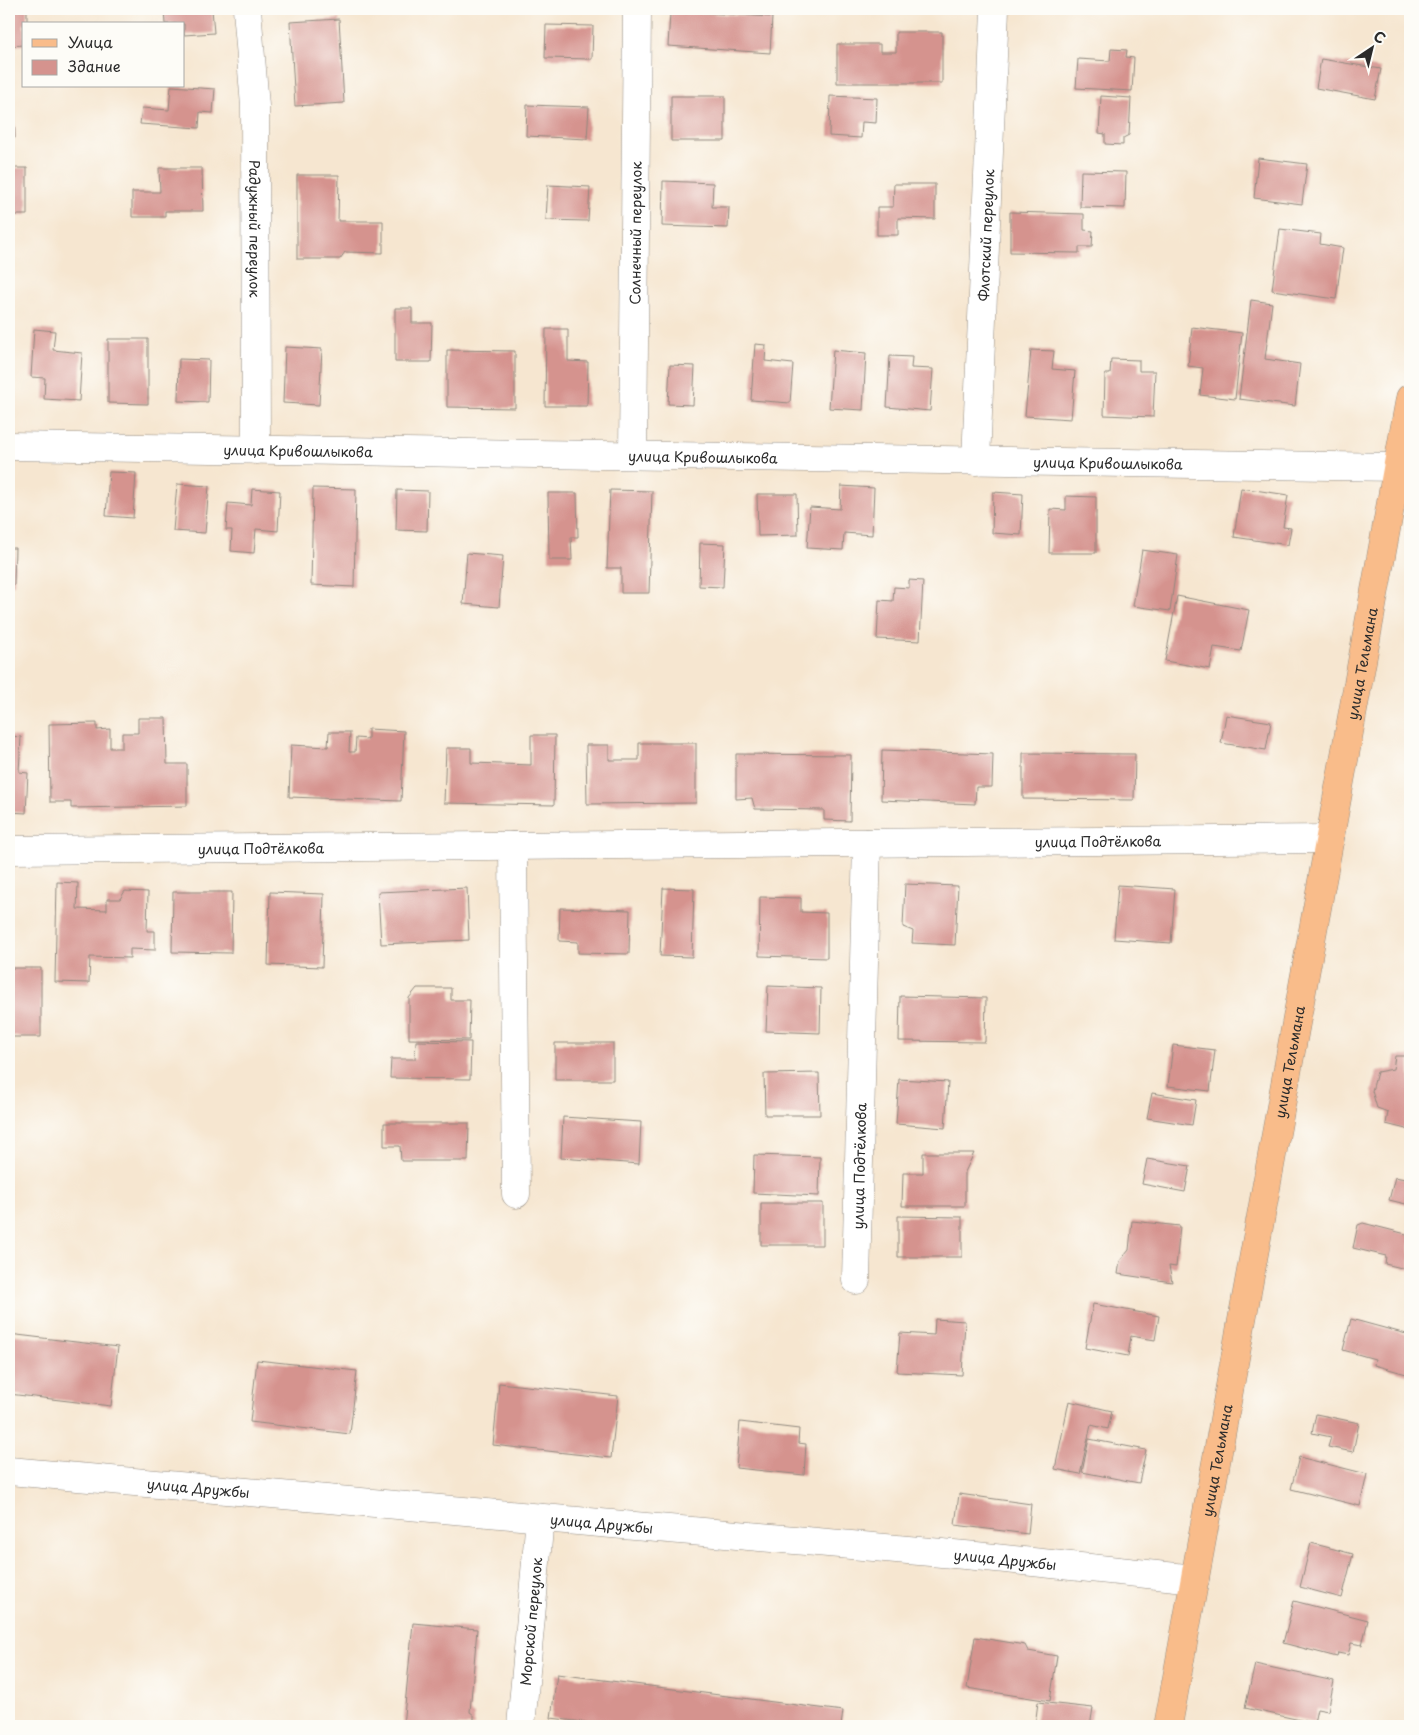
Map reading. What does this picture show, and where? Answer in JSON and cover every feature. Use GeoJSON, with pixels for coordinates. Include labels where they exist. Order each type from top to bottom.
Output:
{"type":"FeatureCollection","features":[{"type":"Feature","properties":{"kind":"main road","name":"улица Тельмана"},"geometry":{"type":"LineString","coordinates":[[1168,1726],[1410,398]]}},
{"type":"Feature","properties":{"kind":"street","name":"Радужный переулок"},"geometry":{"type":"LineString","coordinates":[[247,9],[255,106],[256,450]]}},
{"type":"Feature","properties":{"kind":"street","name":"Солнечный переулок"},"geometry":{"type":"LineString","coordinates":[[632,455],[637,9]]}},
{"type":"Feature","properties":{"kind":"street","name":"Флотский переулок"},"geometry":{"type":"LineString","coordinates":[[976,460],[995,9]]}},
{"type":"Feature","properties":{"kind":"street","name":"улица Кривошлыкова"},"geometry":{"type":"LineString","coordinates":[[9,446],[1398,467]]}},
{"type":"Feature","properties":{"kind":"street","name":"улица Подтёлкова"},"geometry":{"type":"LineString","coordinates":[[9,850],[1330,839]]}},
{"type":"Feature","properties":{"kind":"street","name":"улица Подтёлкова"},"geometry":{"type":"LineString","coordinates":[[856,1280],[867,843]]}},
{"type":"Feature","properties":{"kind":"street"},"geometry":{"type":"LineString","coordinates":[[513,846],[516,1194]]}},
{"type":"Feature","properties":{"kind":"street","name":"улица Дружбы"},"geometry":{"type":"LineString","coordinates":[[9,1471],[976,1556],[1194,1579]]}},
{"type":"Feature","properties":{"kind":"street","name":"Морской переулок"},"geometry":{"type":"LineString","coordinates":[[521,1726],[540,1518]]}},
{"type":"Feature","properties":{"kind":"building"},"geometry":{"type":"Polygon","coordinates":[[[9,9],[27,9],[27,22],[22,22],[22,45],[9,46],[9,9]]]}},
{"type":"Feature","properties":{"kind":"building"},"geometry":{"type":"Polygon","coordinates":[[[164,9],[212,9],[214,33],[185,35],[185,22],[165,22],[164,9]]]}},
{"type":"Feature","properties":{"kind":"building"},"geometry":{"type":"Polygon","coordinates":[[[676,11],[772,17],[770,53],[668,46],[670,13],[676,11]]]}},
{"type":"Feature","properties":{"kind":"building"},"geometry":{"type":"Polygon","coordinates":[[[339,19],[344,103],[295,106],[290,22],[339,19]]]}},
{"type":"Feature","properties":{"kind":"building"},"geometry":{"type":"Polygon","coordinates":[[[546,25],[593,26],[592,59],[545,58],[546,25]]]}},
{"type":"Feature","properties":{"kind":"building"},"geometry":{"type":"Polygon","coordinates":[[[896,32],[942,32],[942,83],[837,83],[837,44],[880,44],[880,52],[896,52],[896,32]]]}},
{"type":"Feature","properties":{"kind":"building"},"geometry":{"type":"Polygon","coordinates":[[[1111,49],[1127,50],[1126,57],[1134,58],[1132,91],[1076,88],[1078,59],[1110,61],[1111,49]]]}},
{"type":"Feature","properties":{"kind":"building"},"geometry":{"type":"Polygon","coordinates":[[[1321,59],[1381,69],[1375,99],[1316,88],[1321,59]]]}},
{"type":"Feature","properties":{"kind":"building"},"geometry":{"type":"Polygon","coordinates":[[[9,79],[13,79],[15,138],[9,139],[9,79]]]}},
{"type":"Feature","properties":{"kind":"building"},"geometry":{"type":"Polygon","coordinates":[[[171,88],[215,89],[213,113],[200,112],[199,128],[140,124],[142,108],[169,110],[171,88]]]}},
{"type":"Feature","properties":{"kind":"building"},"geometry":{"type":"Polygon","coordinates":[[[671,96],[725,96],[725,141],[671,141],[671,96]]]}},
{"type":"Feature","properties":{"kind":"building"},"geometry":{"type":"Polygon","coordinates":[[[830,96],[877,98],[876,123],[862,122],[861,138],[829,136],[830,96]]]}},
{"type":"Feature","properties":{"kind":"building"},"geometry":{"type":"Polygon","coordinates":[[[1101,96],[1131,98],[1129,135],[1123,138],[1123,145],[1105,144],[1105,134],[1099,133],[1101,96]]]}},
{"type":"Feature","properties":{"kind":"building"},"geometry":{"type":"Polygon","coordinates":[[[527,105],[589,107],[587,139],[526,136],[527,105]]]}},
{"type":"Feature","properties":{"kind":"building"},"geometry":{"type":"Polygon","coordinates":[[[1258,158],[1307,164],[1302,204],[1254,198],[1258,158]]]}},
{"type":"Feature","properties":{"kind":"building"},"geometry":{"type":"Polygon","coordinates":[[[9,168],[27,168],[27,215],[9,215],[9,168]]]}},
{"type":"Feature","properties":{"kind":"building"},"geometry":{"type":"Polygon","coordinates":[[[159,168],[202,168],[203,211],[165,211],[165,217],[132,217],[132,192],[160,192],[159,168]]]}},
{"type":"Feature","properties":{"kind":"building"},"geometry":{"type":"Polygon","coordinates":[[[1081,171],[1126,172],[1125,208],[1080,207],[1081,171]]]}},
{"type":"Feature","properties":{"kind":"building"},"geometry":{"type":"Polygon","coordinates":[[[297,175],[339,175],[338,221],[383,221],[383,253],[345,252],[340,259],[297,259],[297,175]]]}},
{"type":"Feature","properties":{"kind":"building"},"geometry":{"type":"Polygon","coordinates":[[[663,181],[713,183],[712,207],[729,207],[728,228],[662,226],[663,181]]]}},
{"type":"Feature","properties":{"kind":"building"},"geometry":{"type":"Polygon","coordinates":[[[894,184],[935,184],[935,219],[898,218],[898,235],[877,235],[877,207],[893,207],[894,184]]]}},
{"type":"Feature","properties":{"kind":"building"},"geometry":{"type":"Polygon","coordinates":[[[548,185],[590,187],[588,221],[546,220],[548,185]]]}},
{"type":"Feature","properties":{"kind":"building"},"geometry":{"type":"Polygon","coordinates":[[[1010,212],[1084,214],[1084,230],[1093,231],[1092,247],[1079,247],[1079,253],[1010,252],[1010,212]]]}},
{"type":"Feature","properties":{"kind":"building"},"geometry":{"type":"Polygon","coordinates":[[[1280,229],[1321,234],[1320,244],[1343,248],[1336,299],[1272,290],[1280,229]]]}},
{"type":"Feature","properties":{"kind":"building"},"geometry":{"type":"Polygon","coordinates":[[[1251,300],[1272,303],[1265,359],[1300,364],[1295,406],[1239,399],[1251,300]]]}},
{"type":"Feature","properties":{"kind":"building"},"geometry":{"type":"Polygon","coordinates":[[[395,308],[412,308],[412,323],[432,323],[431,362],[395,362],[395,308]]]}},
{"type":"Feature","properties":{"kind":"building"},"geometry":{"type":"Polygon","coordinates":[[[1192,327],[1242,333],[1235,399],[1200,395],[1203,368],[1188,366],[1192,327]]]}},
{"type":"Feature","properties":{"kind":"building"},"geometry":{"type":"Polygon","coordinates":[[[34,329],[55,331],[53,350],[82,353],[79,401],[44,399],[45,378],[31,377],[34,329]]]}},
{"type":"Feature","properties":{"kind":"building"},"geometry":{"type":"Polygon","coordinates":[[[546,329],[568,329],[568,361],[588,362],[587,406],[545,406],[546,329]]]}},
{"type":"Feature","properties":{"kind":"building"},"geometry":{"type":"Polygon","coordinates":[[[108,339],[148,339],[148,404],[108,403],[108,339]]]}},
{"type":"Feature","properties":{"kind":"building"},"geometry":{"type":"Polygon","coordinates":[[[755,344],[766,345],[765,361],[793,364],[790,403],[751,400],[755,344]]]}},
{"type":"Feature","properties":{"kind":"building"},"geometry":{"type":"Polygon","coordinates":[[[285,347],[322,349],[319,405],[283,403],[285,347]]]}},
{"type":"Feature","properties":{"kind":"building"},"geometry":{"type":"Polygon","coordinates":[[[447,350],[515,351],[515,408],[447,407],[447,350]]]}},
{"type":"Feature","properties":{"kind":"building"},"geometry":{"type":"Polygon","coordinates":[[[833,350],[866,353],[863,410],[829,408],[833,350]]]}},
{"type":"Feature","properties":{"kind":"building"},"geometry":{"type":"Polygon","coordinates":[[[1031,350],[1054,351],[1052,369],[1075,371],[1071,419],[1025,416],[1031,350]]]}},
{"type":"Feature","properties":{"kind":"building"},"geometry":{"type":"Polygon","coordinates":[[[890,356],[912,357],[911,368],[933,369],[930,411],[887,407],[890,356]]]}},
{"type":"Feature","properties":{"kind":"building"},"geometry":{"type":"Polygon","coordinates":[[[179,359],[209,360],[208,402],[178,401],[179,359]]]}},
{"type":"Feature","properties":{"kind":"building"},"geometry":{"type":"Polygon","coordinates":[[[1111,359],[1139,360],[1139,371],[1155,371],[1153,417],[1104,415],[1105,374],[1110,374],[1111,359]]]}},
{"type":"Feature","properties":{"kind":"building"},"geometry":{"type":"Polygon","coordinates":[[[670,365],[695,366],[693,405],[668,404],[670,365]]]}},
{"type":"Feature","properties":{"kind":"building"},"geometry":{"type":"Polygon","coordinates":[[[109,472],[136,473],[133,518],[106,516],[109,472]]]}},
{"type":"Feature","properties":{"kind":"building"},"geometry":{"type":"Polygon","coordinates":[[[177,484],[209,486],[205,533],[173,531],[177,484]]]}},
{"type":"Feature","properties":{"kind":"building"},"geometry":{"type":"Polygon","coordinates":[[[841,486],[874,488],[872,535],[844,533],[843,550],[807,548],[810,507],[840,509],[841,486]]]}},
{"type":"Feature","properties":{"kind":"building"},"geometry":{"type":"Polygon","coordinates":[[[313,488],[356,489],[354,587],[311,585],[313,488]]]}},
{"type":"Feature","properties":{"kind":"building"},"geometry":{"type":"Polygon","coordinates":[[[1241,488],[1288,495],[1283,527],[1291,528],[1288,545],[1234,537],[1241,488]]]}},
{"type":"Feature","properties":{"kind":"building"},"geometry":{"type":"Polygon","coordinates":[[[252,489],[280,491],[278,531],[256,529],[254,553],[231,551],[232,530],[226,530],[228,503],[251,505],[252,489]]]}},
{"type":"Feature","properties":{"kind":"building"},"geometry":{"type":"Polygon","coordinates":[[[397,490],[428,491],[427,531],[396,530],[397,490]]]}},
{"type":"Feature","properties":{"kind":"building"},"geometry":{"type":"Polygon","coordinates":[[[610,490],[652,491],[649,593],[621,593],[621,568],[607,568],[610,490]]]}},
{"type":"Feature","properties":{"kind":"building"},"geometry":{"type":"Polygon","coordinates":[[[993,492],[1023,494],[1021,535],[992,533],[993,492]]]}},
{"type":"Feature","properties":{"kind":"building"},"geometry":{"type":"Polygon","coordinates":[[[548,493],[577,493],[578,537],[571,537],[572,560],[549,560],[548,493]]]}},
{"type":"Feature","properties":{"kind":"building"},"geometry":{"type":"Polygon","coordinates":[[[757,494],[797,494],[798,535],[758,536],[757,494]]]}},
{"type":"Feature","properties":{"kind":"building"},"geometry":{"type":"Polygon","coordinates":[[[1066,496],[1096,497],[1096,553],[1049,553],[1050,509],[1066,510],[1066,496]]]}},
{"type":"Feature","properties":{"kind":"building"},"geometry":{"type":"Polygon","coordinates":[[[700,543],[725,544],[723,587],[699,586],[700,543]]]}},
{"type":"Feature","properties":{"kind":"building"},"geometry":{"type":"Polygon","coordinates":[[[9,548],[15,548],[14,585],[9,585],[9,548]]]}},
{"type":"Feature","properties":{"kind":"building"},"geometry":{"type":"Polygon","coordinates":[[[1142,550],[1178,555],[1170,611],[1133,606],[1142,550]]]}},
{"type":"Feature","properties":{"kind":"building"},"geometry":{"type":"Polygon","coordinates":[[[467,553],[503,556],[499,607],[463,604],[467,553]]]}},
{"type":"Feature","properties":{"kind":"building"},"geometry":{"type":"Polygon","coordinates":[[[909,580],[923,581],[920,641],[877,639],[879,600],[893,601],[894,587],[909,588],[909,580]]]}},
{"type":"Feature","properties":{"kind":"building"},"geometry":{"type":"Polygon","coordinates":[[[1177,596],[1249,610],[1241,651],[1214,647],[1210,669],[1165,661],[1177,596]]]}},
{"type":"Feature","properties":{"kind":"building"},"geometry":{"type":"Polygon","coordinates":[[[1226,715],[1271,722],[1266,750],[1221,743],[1226,715]]]}},
{"type":"Feature","properties":{"kind":"building"},"geometry":{"type":"Polygon","coordinates":[[[138,718],[166,718],[167,764],[187,764],[187,806],[71,808],[71,802],[50,802],[49,724],[97,723],[97,730],[110,729],[110,748],[122,748],[122,733],[138,733],[138,718]]]}},
{"type":"Feature","properties":{"kind":"building"},"geometry":{"type":"Polygon","coordinates":[[[368,729],[404,731],[401,801],[289,797],[291,745],[328,747],[329,732],[350,732],[349,752],[355,752],[356,738],[368,739],[368,729]]]}},
{"type":"Feature","properties":{"kind":"building"},"geometry":{"type":"Polygon","coordinates":[[[531,735],[555,735],[554,805],[444,803],[446,748],[471,748],[471,763],[531,765],[531,735]]]}},
{"type":"Feature","properties":{"kind":"building"},"geometry":{"type":"Polygon","coordinates":[[[9,736],[21,737],[19,772],[28,773],[26,813],[9,812],[9,736]]]}},
{"type":"Feature","properties":{"kind":"building"},"geometry":{"type":"Polygon","coordinates":[[[639,743],[696,743],[696,803],[587,804],[586,745],[609,745],[609,760],[639,760],[639,743]]]}},
{"type":"Feature","properties":{"kind":"building"},"geometry":{"type":"Polygon","coordinates":[[[882,750],[993,754],[992,787],[976,787],[975,804],[881,800],[882,750]]]}},
{"type":"Feature","properties":{"kind":"building"},"geometry":{"type":"Polygon","coordinates":[[[1023,753],[1135,754],[1134,800],[1023,799],[1023,753]]]}},
{"type":"Feature","properties":{"kind":"building"},"geometry":{"type":"Polygon","coordinates":[[[736,754],[851,755],[850,821],[824,820],[824,810],[755,809],[752,798],[736,799],[736,754]]]}},
{"type":"Feature","properties":{"kind":"building"},"geometry":{"type":"Polygon","coordinates":[[[57,882],[78,883],[77,909],[107,910],[107,899],[120,899],[125,891],[148,892],[147,931],[155,931],[155,950],[130,949],[130,958],[90,957],[89,983],[55,982],[57,882]]]}},
{"type":"Feature","properties":{"kind":"building"},"geometry":{"type":"Polygon","coordinates":[[[905,884],[958,886],[955,945],[912,943],[913,931],[903,927],[905,884]]]}},
{"type":"Feature","properties":{"kind":"building"},"geometry":{"type":"Polygon","coordinates":[[[1118,885],[1175,889],[1171,943],[1114,939],[1118,885]]]}},
{"type":"Feature","properties":{"kind":"building"},"geometry":{"type":"Polygon","coordinates":[[[467,888],[469,940],[381,944],[378,892],[467,888]]]}},
{"type":"Feature","properties":{"kind":"building"},"geometry":{"type":"Polygon","coordinates":[[[663,888],[694,889],[692,957],[660,956],[663,888]]]}},
{"type":"Feature","properties":{"kind":"building"},"geometry":{"type":"Polygon","coordinates":[[[173,892],[232,892],[231,953],[172,952],[173,892]]]}},
{"type":"Feature","properties":{"kind":"building"},"geometry":{"type":"Polygon","coordinates":[[[270,892],[324,894],[322,967],[268,965],[270,892]]]}},
{"type":"Feature","properties":{"kind":"building"},"geometry":{"type":"Polygon","coordinates":[[[760,897],[801,898],[801,912],[827,913],[827,958],[759,956],[760,897]]]}},
{"type":"Feature","properties":{"kind":"building"},"geometry":{"type":"Polygon","coordinates":[[[560,908],[630,910],[629,954],[578,953],[578,942],[559,941],[560,908]]]}},
{"type":"Feature","properties":{"kind":"building"},"geometry":{"type":"Polygon","coordinates":[[[9,968],[41,968],[41,1037],[9,1037],[9,968]]]}},
{"type":"Feature","properties":{"kind":"building"},"geometry":{"type":"Polygon","coordinates":[[[768,986],[821,988],[820,1033],[766,1031],[768,986]]]}},
{"type":"Feature","properties":{"kind":"building"},"geometry":{"type":"Polygon","coordinates":[[[417,988],[451,988],[451,1000],[470,1000],[469,1040],[409,1039],[409,998],[417,988]]]}},
{"type":"Feature","properties":{"kind":"building"},"geometry":{"type":"Polygon","coordinates":[[[900,996],[986,998],[985,1042],[899,1041],[900,996]]]}},
{"type":"Feature","properties":{"kind":"building"},"geometry":{"type":"Polygon","coordinates":[[[416,1041],[471,1042],[470,1079],[390,1078],[391,1059],[415,1059],[416,1041]]]}},
{"type":"Feature","properties":{"kind":"building"},"geometry":{"type":"Polygon","coordinates":[[[555,1043],[613,1043],[613,1080],[555,1080],[555,1043]]]}},
{"type":"Feature","properties":{"kind":"building"},"geometry":{"type":"Polygon","coordinates":[[[1173,1045],[1215,1050],[1210,1091],[1168,1086],[1173,1045]]]}},
{"type":"Feature","properties":{"kind":"building"},"geometry":{"type":"Polygon","coordinates":[[[1395,1056],[1410,1056],[1410,1130],[1386,1124],[1388,1112],[1377,1108],[1372,1091],[1377,1072],[1393,1069],[1395,1056]]]}},
{"type":"Feature","properties":{"kind":"building"},"geometry":{"type":"Polygon","coordinates":[[[819,1073],[820,1115],[765,1115],[764,1074],[819,1073]]]}},
{"type":"Feature","properties":{"kind":"building"},"geometry":{"type":"Polygon","coordinates":[[[899,1079],[948,1082],[945,1128],[896,1124],[899,1079]]]}},
{"type":"Feature","properties":{"kind":"building"},"geometry":{"type":"Polygon","coordinates":[[[1152,1093],[1196,1100],[1192,1125],[1147,1118],[1152,1093]]]}},
{"type":"Feature","properties":{"kind":"building"},"geometry":{"type":"Polygon","coordinates":[[[563,1117],[641,1122],[639,1164],[561,1158],[563,1117]]]}},
{"type":"Feature","properties":{"kind":"building"},"geometry":{"type":"Polygon","coordinates":[[[384,1123],[469,1123],[468,1161],[401,1161],[400,1146],[384,1146],[384,1123]]]}},
{"type":"Feature","properties":{"kind":"building"},"geometry":{"type":"Polygon","coordinates":[[[923,1153],[974,1153],[965,1172],[965,1206],[902,1206],[903,1173],[923,1173],[923,1153]]]}},
{"type":"Feature","properties":{"kind":"building"},"geometry":{"type":"Polygon","coordinates":[[[754,1155],[820,1157],[819,1196],[753,1193],[754,1155]]]}},
{"type":"Feature","properties":{"kind":"building"},"geometry":{"type":"Polygon","coordinates":[[[1147,1159],[1190,1166],[1185,1192],[1142,1184],[1147,1159]]]}},
{"type":"Feature","properties":{"kind":"building"},"geometry":{"type":"Polygon","coordinates":[[[1395,1177],[1410,1180],[1410,1205],[1389,1200],[1395,1177]]]}},
{"type":"Feature","properties":{"kind":"building"},"geometry":{"type":"Polygon","coordinates":[[[761,1203],[823,1203],[823,1245],[761,1245],[761,1203]]]}},
{"type":"Feature","properties":{"kind":"building"},"geometry":{"type":"Polygon","coordinates":[[[898,1216],[962,1217],[962,1257],[898,1257],[898,1216]]]}},
{"type":"Feature","properties":{"kind":"building"},"geometry":{"type":"Polygon","coordinates":[[[1132,1221],[1180,1226],[1176,1267],[1169,1266],[1172,1282],[1118,1274],[1120,1261],[1129,1250],[1132,1221]]]}},
{"type":"Feature","properties":{"kind":"building"},"geometry":{"type":"Polygon","coordinates":[[[1363,1223],[1410,1235],[1410,1270],[1385,1264],[1386,1256],[1353,1248],[1358,1225],[1363,1223]]]}},
{"type":"Feature","properties":{"kind":"building"},"geometry":{"type":"Polygon","coordinates":[[[1093,1304],[1159,1316],[1155,1340],[1131,1336],[1128,1356],[1085,1348],[1093,1304]]]}},
{"type":"Feature","properties":{"kind":"building"},"geometry":{"type":"Polygon","coordinates":[[[935,1319],[965,1321],[962,1375],[897,1372],[900,1333],[934,1335],[935,1319]]]}},
{"type":"Feature","properties":{"kind":"building"},"geometry":{"type":"Polygon","coordinates":[[[1351,1319],[1410,1335],[1410,1375],[1374,1365],[1375,1359],[1343,1350],[1351,1319]]]}},
{"type":"Feature","properties":{"kind":"building"},"geometry":{"type":"Polygon","coordinates":[[[9,1334],[118,1347],[111,1406],[9,1394],[9,1334]]]}},
{"type":"Feature","properties":{"kind":"building"},"geometry":{"type":"Polygon","coordinates":[[[257,1360],[357,1371],[350,1434],[250,1422],[257,1360]]]}},
{"type":"Feature","properties":{"kind":"building"},"geometry":{"type":"Polygon","coordinates":[[[499,1383],[618,1396],[611,1458],[493,1445],[499,1383]]]}},
{"type":"Feature","properties":{"kind":"building"},"geometry":{"type":"Polygon","coordinates":[[[1069,1401],[1112,1411],[1108,1429],[1091,1425],[1080,1474],[1055,1469],[1069,1401]]]}},
{"type":"Feature","properties":{"kind":"building"},"geometry":{"type":"Polygon","coordinates":[[[1316,1414],[1359,1423],[1353,1452],[1328,1447],[1331,1437],[1312,1433],[1316,1414]]]}},
{"type":"Feature","properties":{"kind":"building"},"geometry":{"type":"Polygon","coordinates":[[[740,1422],[799,1429],[798,1443],[806,1444],[804,1475],[736,1468],[740,1422]]]}},
{"type":"Feature","properties":{"kind":"building"},"geometry":{"type":"Polygon","coordinates":[[[1089,1439],[1146,1450],[1139,1483],[1082,1472],[1089,1439]]]}},
{"type":"Feature","properties":{"kind":"building"},"geometry":{"type":"Polygon","coordinates":[[[1299,1457],[1367,1474],[1360,1506],[1291,1489],[1299,1457]]]}},
{"type":"Feature","properties":{"kind":"building"},"geometry":{"type":"Polygon","coordinates":[[[959,1494],[1031,1504],[1028,1534],[955,1525],[959,1494]]]}},
{"type":"Feature","properties":{"kind":"building"},"geometry":{"type":"Polygon","coordinates":[[[1311,1543],[1353,1554],[1342,1598],[1300,1587],[1311,1543]]]}},
{"type":"Feature","properties":{"kind":"building"},"geometry":{"type":"Polygon","coordinates":[[[1294,1601],[1368,1620],[1362,1645],[1351,1643],[1348,1655],[1338,1653],[1337,1657],[1283,1643],[1294,1601]]]}},
{"type":"Feature","properties":{"kind":"building"},"geometry":{"type":"Polygon","coordinates":[[[413,1623],[477,1629],[470,1712],[474,1715],[474,1726],[403,1726],[413,1623]]]}},
{"type":"Feature","properties":{"kind":"building"},"geometry":{"type":"Polygon","coordinates":[[[975,1637],[1025,1645],[1028,1651],[1057,1656],[1050,1701],[967,1688],[975,1637]]]}},
{"type":"Feature","properties":{"kind":"building"},"geometry":{"type":"Polygon","coordinates":[[[1255,1664],[1334,1681],[1328,1711],[1317,1709],[1314,1723],[1245,1708],[1255,1664]]]}},
{"type":"Feature","properties":{"kind":"building"},"geometry":{"type":"Polygon","coordinates":[[[557,1674],[843,1711],[841,1726],[615,1726],[551,1718],[557,1674]]]}},
{"type":"Feature","properties":{"kind":"building"},"geometry":{"type":"Polygon","coordinates":[[[1038,1702],[1093,1708],[1090,1726],[1035,1726],[1038,1702]]]}}]}
